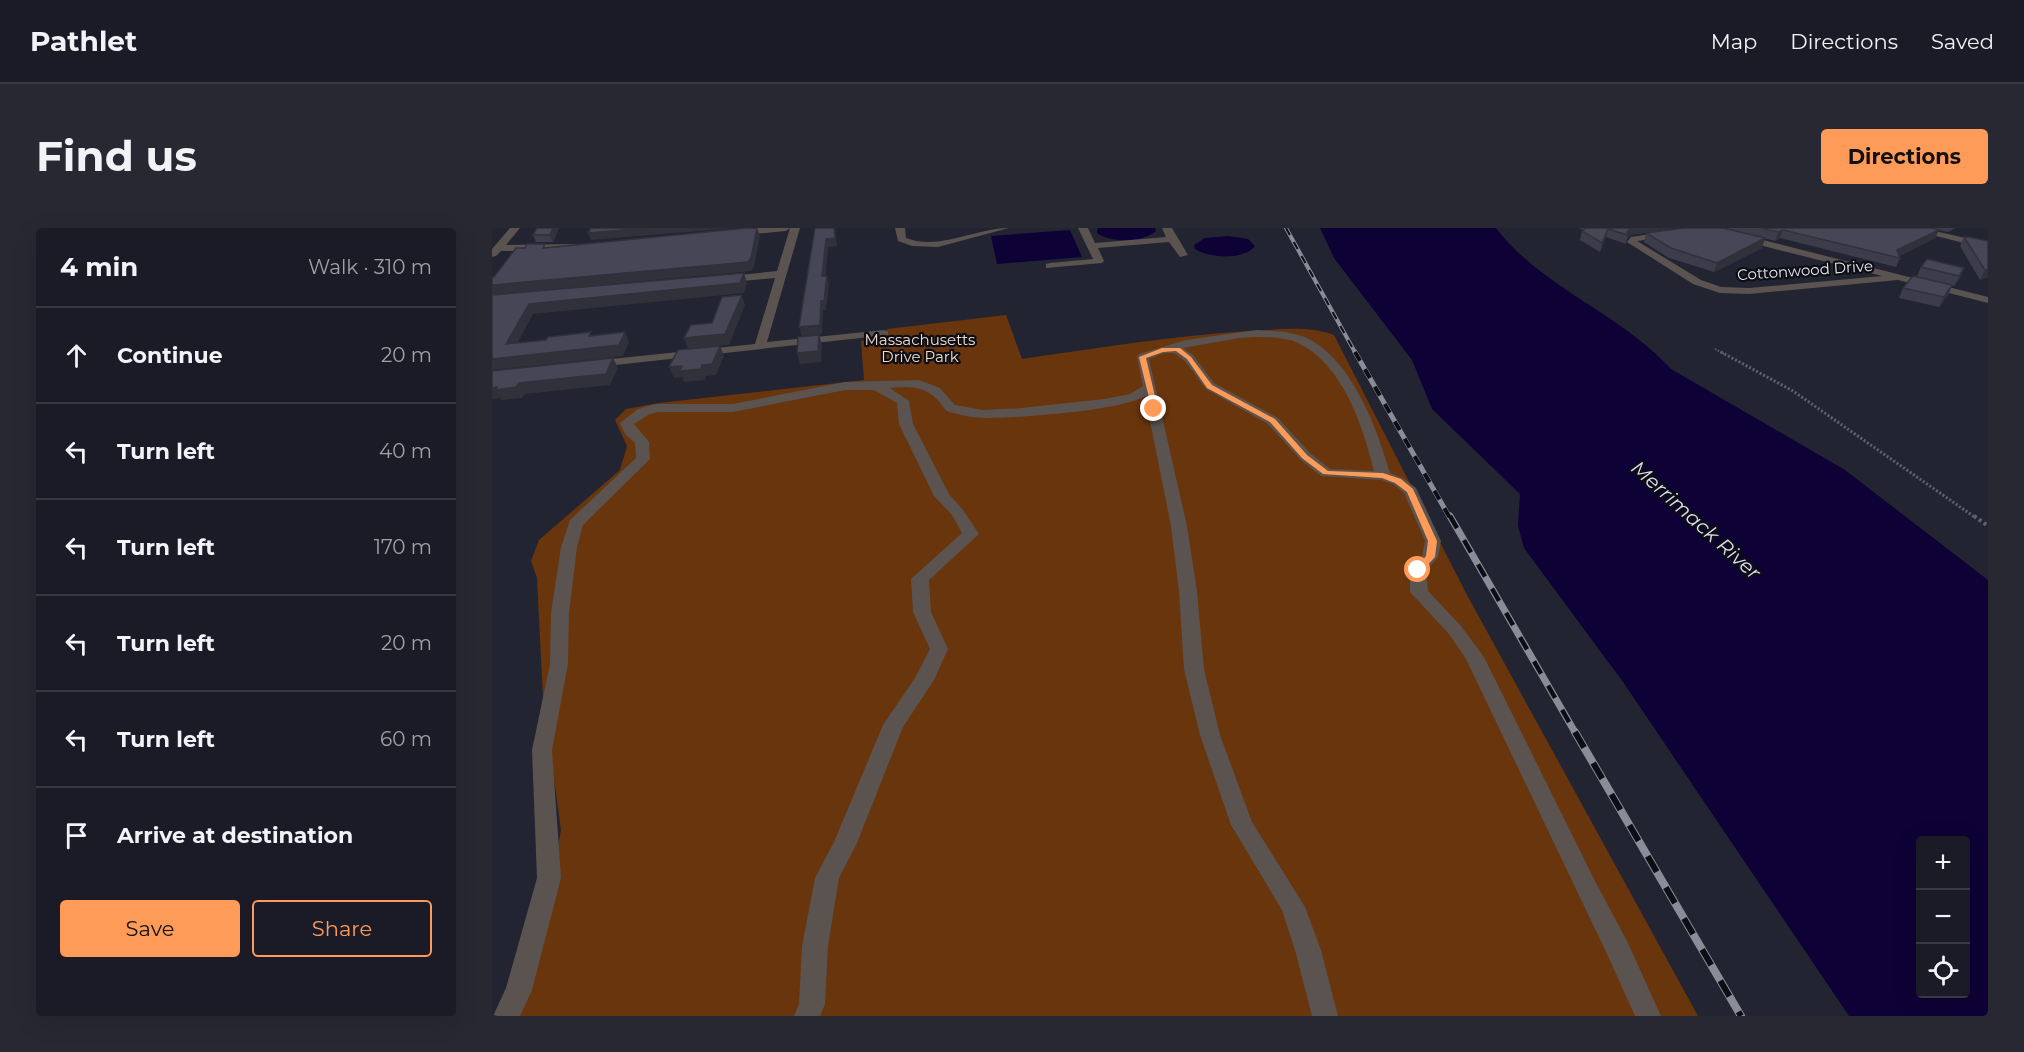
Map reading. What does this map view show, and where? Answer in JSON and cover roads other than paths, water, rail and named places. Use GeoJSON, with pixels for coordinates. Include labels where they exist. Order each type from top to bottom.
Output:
{"type":"FeatureCollection","features":[{"type":"Feature","properties":{"kind":"street"},"geometry":{"type":"LineString","coordinates":[[495,252],[515,228]]}},
{"type":"Feature","properties":{"kind":"street"},"geometry":{"type":"LineString","coordinates":[[727,233],[786,228]]}},
{"type":"Feature","properties":{"kind":"street"},"geometry":{"type":"LineString","coordinates":[[760,346],[795,228]]}},
{"type":"Feature","properties":{"kind":"street"},"geometry":{"type":"LineString","coordinates":[[900,228],[901,238],[925,244],[951,242],[1001,228]]}},
{"type":"Feature","properties":{"kind":"street"},"geometry":{"type":"LineString","coordinates":[[1050,266],[1100,264],[1083,228]]}},
{"type":"Feature","properties":{"kind":"street"},"geometry":{"type":"LineString","coordinates":[[1167,228],[1183,255]]}},
{"type":"Feature","properties":{"kind":"street"},"geometry":{"type":"LineString","coordinates":[[1909,228],[1988,246]]}},
{"type":"Feature","properties":{"kind":"street","name":"Cottonwood Drive"},"geometry":{"type":"LineString","coordinates":[[1713,230],[1642,237],[1632,242],[1697,282],[1720,290],[1749,291],[1895,278]]}},
{"type":"Feature","properties":{"kind":"street"},"geometry":{"type":"LineString","coordinates":[[1730,235],[1988,300]]}},
{"type":"Feature","properties":{"kind":"street"},"geometry":{"type":"LineString","coordinates":[[1092,246],[1172,239]]}},
{"type":"Feature","properties":{"kind":"street"},"geometry":{"type":"LineString","coordinates":[[495,252],[586,246]]}},
{"type":"Feature","properties":{"kind":"street"},"geometry":{"type":"LineString","coordinates":[[712,280],[781,274]]}},
{"type":"Feature","properties":{"kind":"street"},"geometry":{"type":"LineString","coordinates":[[574,367],[884,333]]}},
{"type":"Feature","properties":{"kind":"street"},"geometry":{"type":"LineString","coordinates":[[1383,476],[1374,439],[1341,376],[1325,355],[1302,340],[1270,334],[1240,336],[1172,347],[1189,358],[1210,386],[1273,421],[1305,456],[1326,473],[1383,476],[1398,481],[1411,491],[1433,541],[1431,557],[1418,570],[1419,592],[1455,630],[1475,657],[1587,890],[1618,949],[1648,1016]]}},
{"type":"Feature","properties":{"kind":"street"},"geometry":{"type":"LineString","coordinates":[[1178,349],[1162,350],[1143,357],[1179,526],[1188,591],[1194,669],[1202,695],[1209,735],[1242,825],[1293,908],[1308,950],[1325,1016]]}},
{"type":"Feature","properties":{"kind":"street"},"geometry":{"type":"LineString","coordinates":[[506,1016],[519,990],[549,878],[542,750],[559,664],[560,613],[568,547],[576,523],[643,459],[642,442],[630,431],[627,423],[643,412],[656,408],[733,408],[788,399],[829,388],[894,383],[924,384],[941,393],[951,408],[983,414],[1104,403],[1134,397],[1149,388]]}},
{"type":"Feature","properties":{"kind":"street"},"geometry":{"type":"LineString","coordinates":[[807,1016],[812,1004],[815,946],[827,878],[845,843],[893,725],[924,680],[939,649],[922,612],[920,579],[971,534],[958,513],[942,496],[906,424],[903,401],[877,386]]}},
{"type":"Feature","properties":{"kind":"street"},"geometry":{"type":"LineString","coordinates":[[1104,403],[1154,409]]}},
{"type":"Feature","properties":{"kind":"water"},"geometry":{"type":"Polygon","coordinates":[[[1098,228],[1155,228],[1156,231],[1135,240],[1119,240],[1097,233],[1098,228]]]}},
{"type":"Feature","properties":{"kind":"water","name":"Merrimack River"},"geometry":{"type":"Polygon","coordinates":[[[1320,228],[1496,228],[1536,267],[1629,332],[1671,369],[1845,470],[1988,580],[1988,1016],[1849,1016],[1623,682],[1524,548],[1518,526],[1520,494],[1432,409],[1412,360],[1334,258],[1320,228]]]}},
{"type":"Feature","properties":{"kind":"water"},"geometry":{"type":"Polygon","coordinates":[[[1070,230],[1082,257],[997,264],[991,236],[1070,230]]]}},
{"type":"Feature","properties":{"kind":"water"},"geometry":{"type":"Polygon","coordinates":[[[1228,236],[1248,239],[1255,246],[1250,251],[1235,256],[1217,256],[1195,249],[1194,245],[1205,238],[1228,236]]]}},
{"type":"Feature","properties":{"kind":"railway"},"geometry":{"type":"LineString","coordinates":[[1286,228],[1356,354]]}},
{"type":"Feature","properties":{"kind":"railway"},"geometry":{"type":"LineString","coordinates":[[1355,352],[1450,518]]}},
{"type":"Feature","properties":{"kind":"railway"},"geometry":{"type":"LineString","coordinates":[[1450,516],[1576,734]]}},
{"type":"Feature","properties":{"kind":"railway"},"geometry":{"type":"LineString","coordinates":[[1575,732],[1741,1016]]}},
{"type":"Feature","properties":{"kind":"park label","name":"Massachusetts Drive Park"},"geometry":{"type":"Point","coordinates":[920,348]}}]}
